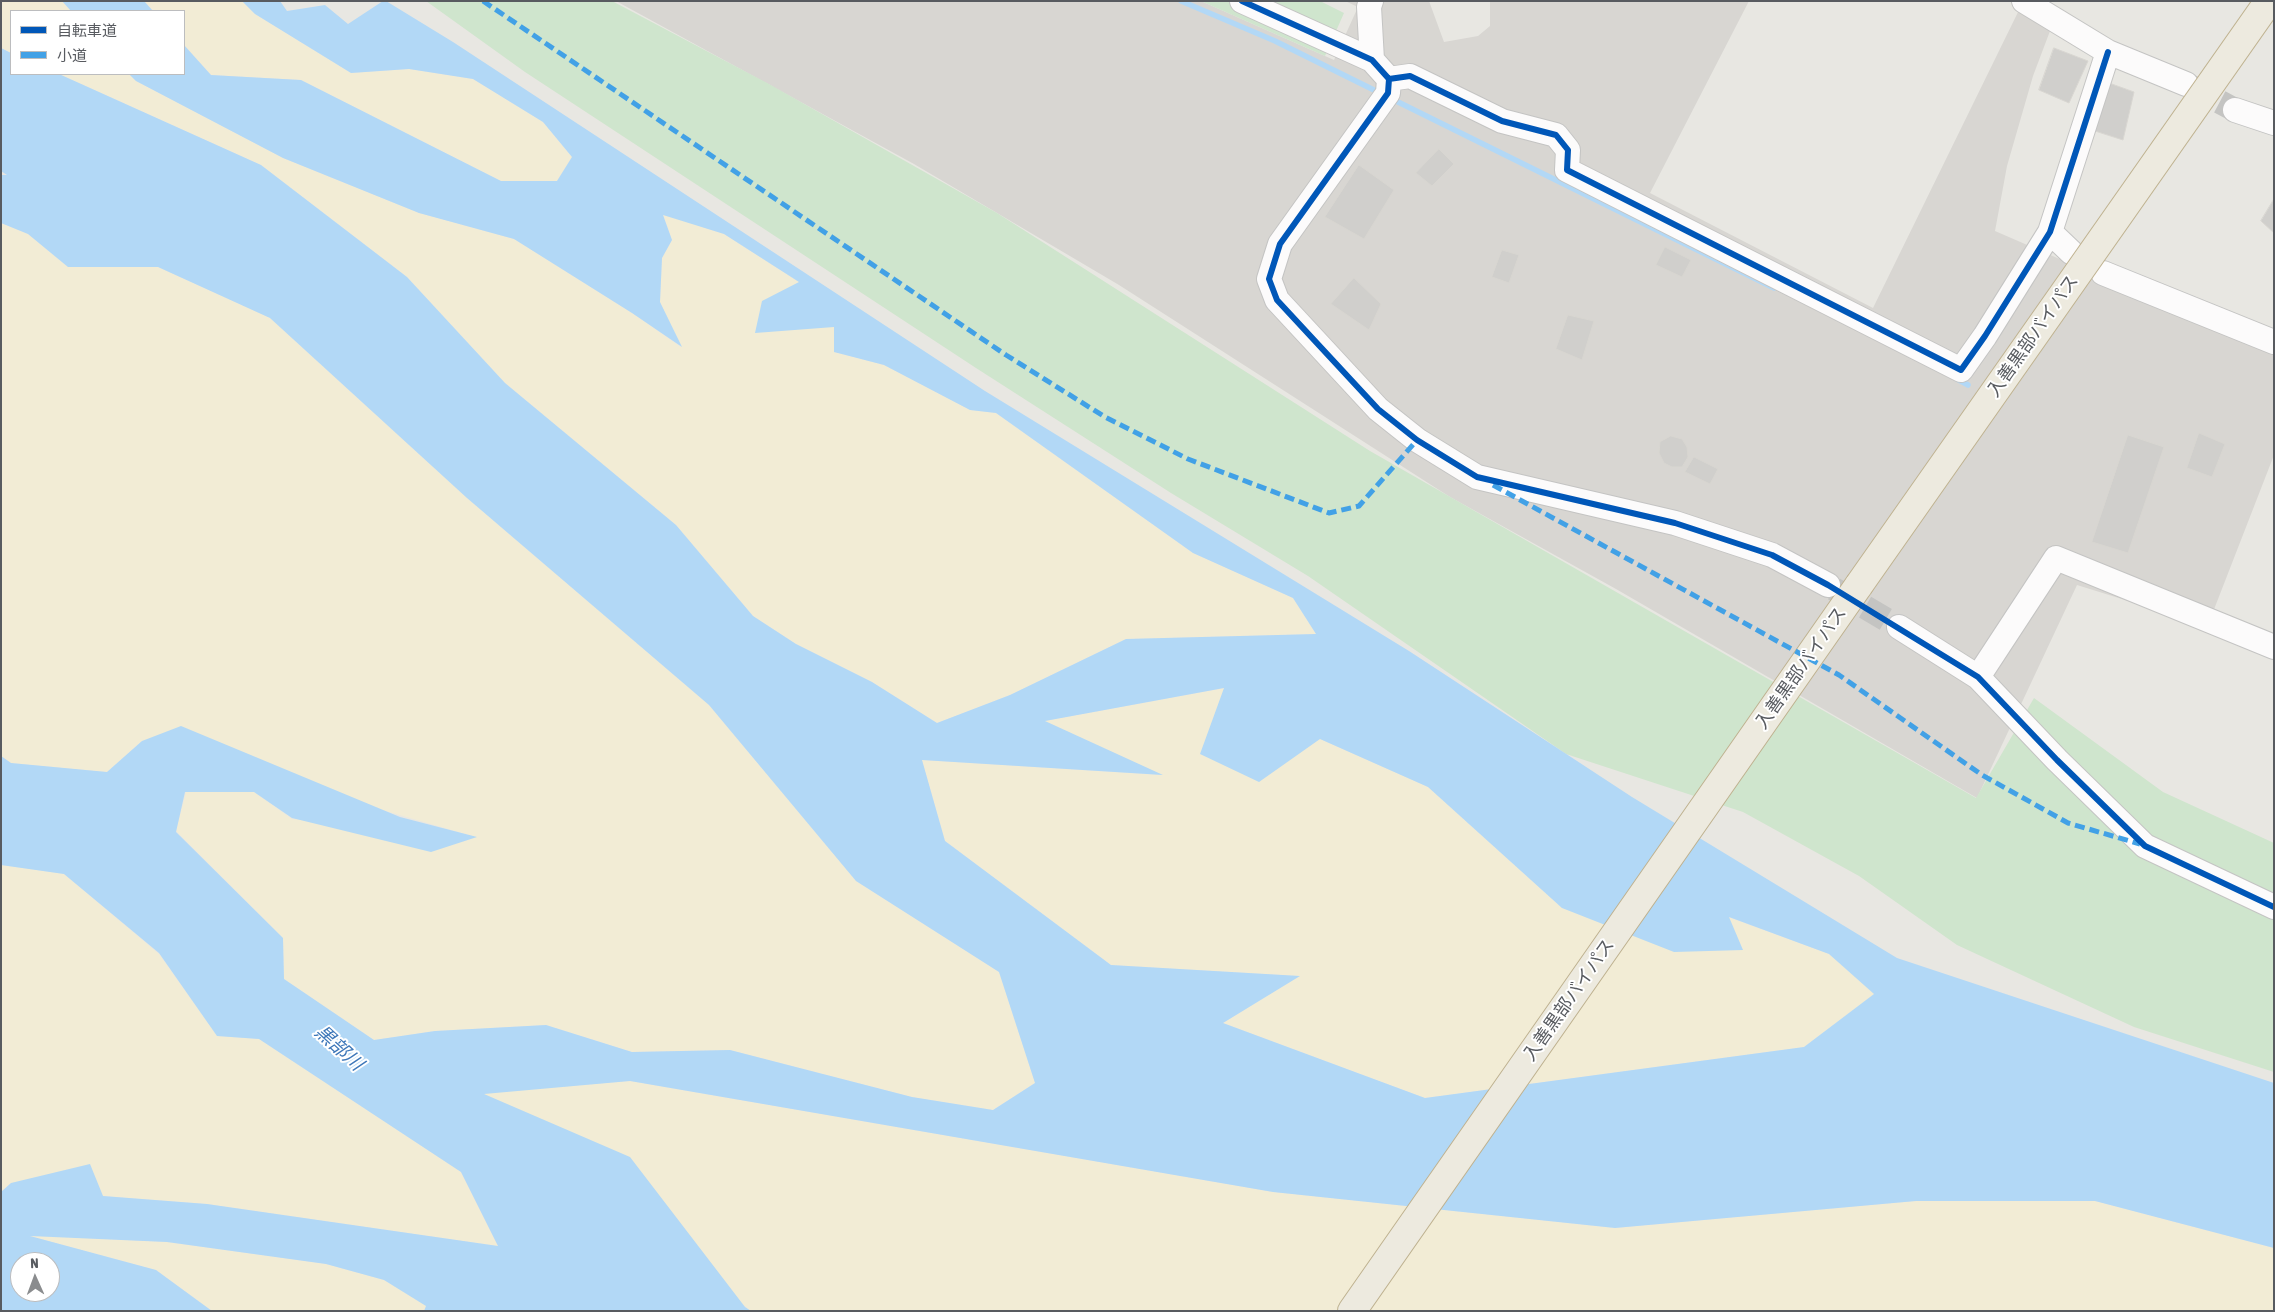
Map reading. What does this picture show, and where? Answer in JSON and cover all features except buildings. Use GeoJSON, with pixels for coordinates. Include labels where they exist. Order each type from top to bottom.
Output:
{"type":"FeatureCollection","features":[{"type":"Feature","properties":{"kind":"highway","name":"入善黒部バイパス"},"geometry":{"type":"LineString","coordinates":[[1352,1311],[2268,1]]}},
{"type":"Feature","properties":{"kind":"street"},"geometry":{"type":"LineString","coordinates":[[1242,1],[1372,60],[1389,79],[1388,93],[1280,244],[1269,279],[1277,300],[1378,409],[1416,440],[1477,477],[1675,523],[1772,555],[1828,585]]}},
{"type":"Feature","properties":{"kind":"street"},"geometry":{"type":"LineString","coordinates":[[1371,1],[1369,7],[1372,60]]}},
{"type":"Feature","properties":{"kind":"street"},"geometry":{"type":"LineString","coordinates":[[2024,1],[2108,52],[2186,84]]}},
{"type":"Feature","properties":{"kind":"street"},"geometry":{"type":"LineString","coordinates":[[1389,79],[1410,76],[1502,121],[1556,135],[1568,150],[1567,170],[1961,370],[1986,336],[2050,232],[2108,52]]}},
{"type":"Feature","properties":{"kind":"street"},"geometry":{"type":"LineString","coordinates":[[2236,110],[2274,123]]}},
{"type":"Feature","properties":{"kind":"street"},"geometry":{"type":"LineString","coordinates":[[2050,232],[2071,252]]}},
{"type":"Feature","properties":{"kind":"street"},"geometry":{"type":"LineString","coordinates":[[2102,273],[2270,334]]}},
{"type":"Feature","properties":{"kind":"street"},"geometry":{"type":"LineString","coordinates":[[1978,676],[2056,558],[2274,647]]}},
{"type":"Feature","properties":{"kind":"street"},"geometry":{"type":"LineString","coordinates":[[1899,627],[1978,676],[2058,760],[2145,846],[2274,907]]}},
{"type":"Feature","properties":{"kind":"shaded area"},"geometry":{"type":"Polygon","coordinates":[[[616,1],[1201,1],[1334,60],[1358,7],[1345,1],[1429,1],[1444,42],[1478,36],[1490,26],[1490,1],[1749,1],[1650,193],[1873,308],[2021,6],[2050,31],[2033,76],[2007,166],[1995,231],[2274,352],[2274,455],[2206,630],[2125,600],[2077,585],[1977,798],[1616,589],[1450,497],[1119,285],[914,164],[616,1]]]}},
{"type":"Feature","properties":{"kind":"green space"},"geometry":{"type":"Polygon","coordinates":[[[426,1],[612,1],[769,84],[997,213],[1370,451],[1976,798],[2034,698],[2163,792],[2274,843],[2274,1072],[2134,1027],[1957,945],[1859,876],[1743,812],[1566,754],[1308,576],[1171,493],[976,368],[525,72],[426,1]]]}},
{"type":"Feature","properties":{"kind":"green space"},"geometry":{"type":"Polygon","coordinates":[[[1201,1],[1320,1],[1344,13],[1325,56],[1201,1]]]}},
{"type":"Feature","properties":{"kind":"sand"},"geometry":{"type":"Polygon","coordinates":[[[1,1],[62,1],[70,10],[10,10],[10,52],[1,48],[1,1]]]}},
{"type":"Feature","properties":{"kind":"sand"},"geometry":{"type":"Polygon","coordinates":[[[144,1],[242,1],[255,14],[351,73],[409,69],[473,79],[543,122],[572,157],[557,181],[501,181],[301,80],[211,75],[185,46],[185,10],[152,10],[144,1]]]}},
{"type":"Feature","properties":{"kind":"sand"},"geometry":{"type":"Polygon","coordinates":[[[61,75],[130,75],[136,81],[283,158],[419,213],[514,239],[632,313],[681,347],[660,302],[662,258],[672,240],[663,214],[724,234],[799,282],[835,327],[834,352],[884,365],[970,410],[996,413],[1193,553],[1293,598],[1316,634],[1126,639],[1010,695],[937,723],[872,682],[796,644],[753,616],[676,525],[505,383],[407,277],[261,165],[61,75]]]}},
{"type":"Feature","properties":{"kind":"sand"},"geometry":{"type":"Polygon","coordinates":[[[1,223],[28,234],[68,267],[158,267],[270,318],[467,498],[709,705],[856,881],[999,972],[1035,1083],[993,1110],[912,1097],[730,1050],[632,1052],[546,1025],[435,1031],[374,1040],[284,979],[283,938],[176,831],[186,792],[254,792],[292,819],[476,837],[142,741],[107,772],[11,763],[1,756],[1,223]]]}},
{"type":"Feature","properties":{"kind":"sand"},"geometry":{"type":"Polygon","coordinates":[[[1225,688],[1320,739],[1428,787],[1562,908],[1742,950],[1728,917],[1829,954],[1875,994],[1804,1047],[1425,1098],[1223,1023],[1299,976],[1111,965],[945,841],[922,760],[1161,775],[1044,721],[1225,688]]]}},
{"type":"Feature","properties":{"kind":"sand"},"geometry":{"type":"Polygon","coordinates":[[[1,865],[64,874],[159,954],[217,1036],[259,1039],[461,1172],[498,1246],[207,1204],[103,1196],[11,1183],[1,1192],[1,865]]]}},
{"type":"Feature","properties":{"kind":"sand"},"geometry":{"type":"Polygon","coordinates":[[[630,1081],[1273,1192],[1615,1228],[1916,1201],[2095,1201],[2274,1248],[2274,1311],[751,1311],[483,1093],[630,1081]]]}},
{"type":"Feature","properties":{"kind":"sand"},"geometry":{"type":"Polygon","coordinates":[[[26,1235],[167,1242],[326,1264],[384,1280],[427,1306],[424,1311],[212,1311],[156,1270],[26,1235]]]}},
{"type":"Feature","properties":{"kind":"water"},"geometry":{"type":"Polygon","coordinates":[[[62,1],[144,1],[152,10],[70,10],[62,1]]]}},
{"type":"Feature","properties":{"kind":"water","name":"黒部川"},"geometry":{"type":"Polygon","coordinates":[[[242,1],[280,1],[287,11],[325,5],[348,24],[383,1],[386,1],[453,42],[985,391],[1409,651],[1632,797],[1897,958],[2274,1083],[2274,1248],[2095,1201],[1916,1201],[1615,1228],[1273,1192],[630,1081],[484,1094],[630,1157],[745,1307],[751,1311],[424,1311],[426,1306],[384,1280],[326,1264],[167,1242],[30,1236],[156,1270],[212,1311],[1,1311],[1,1192],[11,1183],[90,1164],[103,1196],[207,1204],[498,1246],[461,1172],[259,1039],[217,1036],[159,953],[64,874],[1,865],[1,756],[11,763],[107,772],[142,741],[181,726],[400,817],[477,837],[431,852],[292,818],[254,792],[185,792],[176,832],[283,938],[284,979],[374,1040],[435,1031],[546,1025],[632,1052],[730,1050],[912,1097],[993,1110],[1035,1083],[999,972],[856,881],[709,705],[467,498],[270,318],[158,267],[68,267],[28,234],[1,223],[1,175],[7,175],[1,171],[1,48],[10,52],[10,75],[61,75],[261,165],[407,277],[505,383],[676,525],[753,616],[796,644],[872,682],[937,723],[1010,695],[1126,639],[1316,634],[1293,598],[1193,553],[996,413],[970,410],[884,365],[834,352],[834,327],[755,333],[762,301],[799,282],[724,234],[663,215],[672,240],[662,258],[660,302],[682,347],[632,313],[514,239],[419,213],[283,158],[136,81],[130,75],[185,75],[185,46],[211,75],[301,80],[501,181],[557,181],[572,157],[543,122],[473,79],[409,69],[351,73],[255,14],[242,1]],[[1224,688],[1045,721],[1163,775],[922,760],[945,841],[1111,965],[1300,976],[1223,1023],[1425,1098],[1804,1047],[1874,994],[1829,954],[1729,917],[1743,950],[1674,952],[1562,908],[1428,787],[1320,739],[1259,782],[1200,754],[1224,688]]]}},
{"type":"Feature","properties":{"kind":"waterway"},"geometry":{"type":"LineString","coordinates":[[1181,1],[1275,41],[1382,94]]}},
{"type":"Feature","properties":{"kind":"waterway"},"geometry":{"type":"LineString","coordinates":[[1390,98],[1774,288]]}},
{"type":"Feature","properties":{"kind":"waterway"},"geometry":{"type":"LineString","coordinates":[[1957,379],[1968,385]]}},
{"type":"Feature","properties":{"kind":"tunnel"},"geometry":{"type":"LineString","coordinates":[[2188,85],[2235,110]]}},
{"type":"Feature","properties":{"kind":"tunnel"},"geometry":{"type":"LineString","coordinates":[[1834,589],[1899,627]]}},
{"type":"Feature","properties":{"kind":"marked path"},"geometry":{"type":"LineString","coordinates":[[483,1],[1006,355],[1105,417],[1188,459],[1329,513],[1359,506],[1417,440]]}},
{"type":"Feature","properties":{"kind":"marked path"},"geometry":{"type":"LineString","coordinates":[[1493,485],[1839,675],[1982,775],[2068,823],[2140,844]]}},
{"type":"Feature","properties":{"kind":"cycle path"},"geometry":{"type":"LineString","coordinates":[[1242,1],[1372,60],[1389,79],[1388,93],[1280,244],[1269,279],[1277,300],[1378,409],[1417,440],[1477,477],[1675,523],[1772,555],[1828,585],[1978,677],[2057,760],[2145,846],[2274,907]]}},
{"type":"Feature","properties":{"kind":"cycle path"},"geometry":{"type":"LineString","coordinates":[[1389,79],[1410,76],[1502,121],[1556,135],[1568,150],[1567,170],[1961,370],[1985,336],[2050,232],[2108,52]]}}]}
